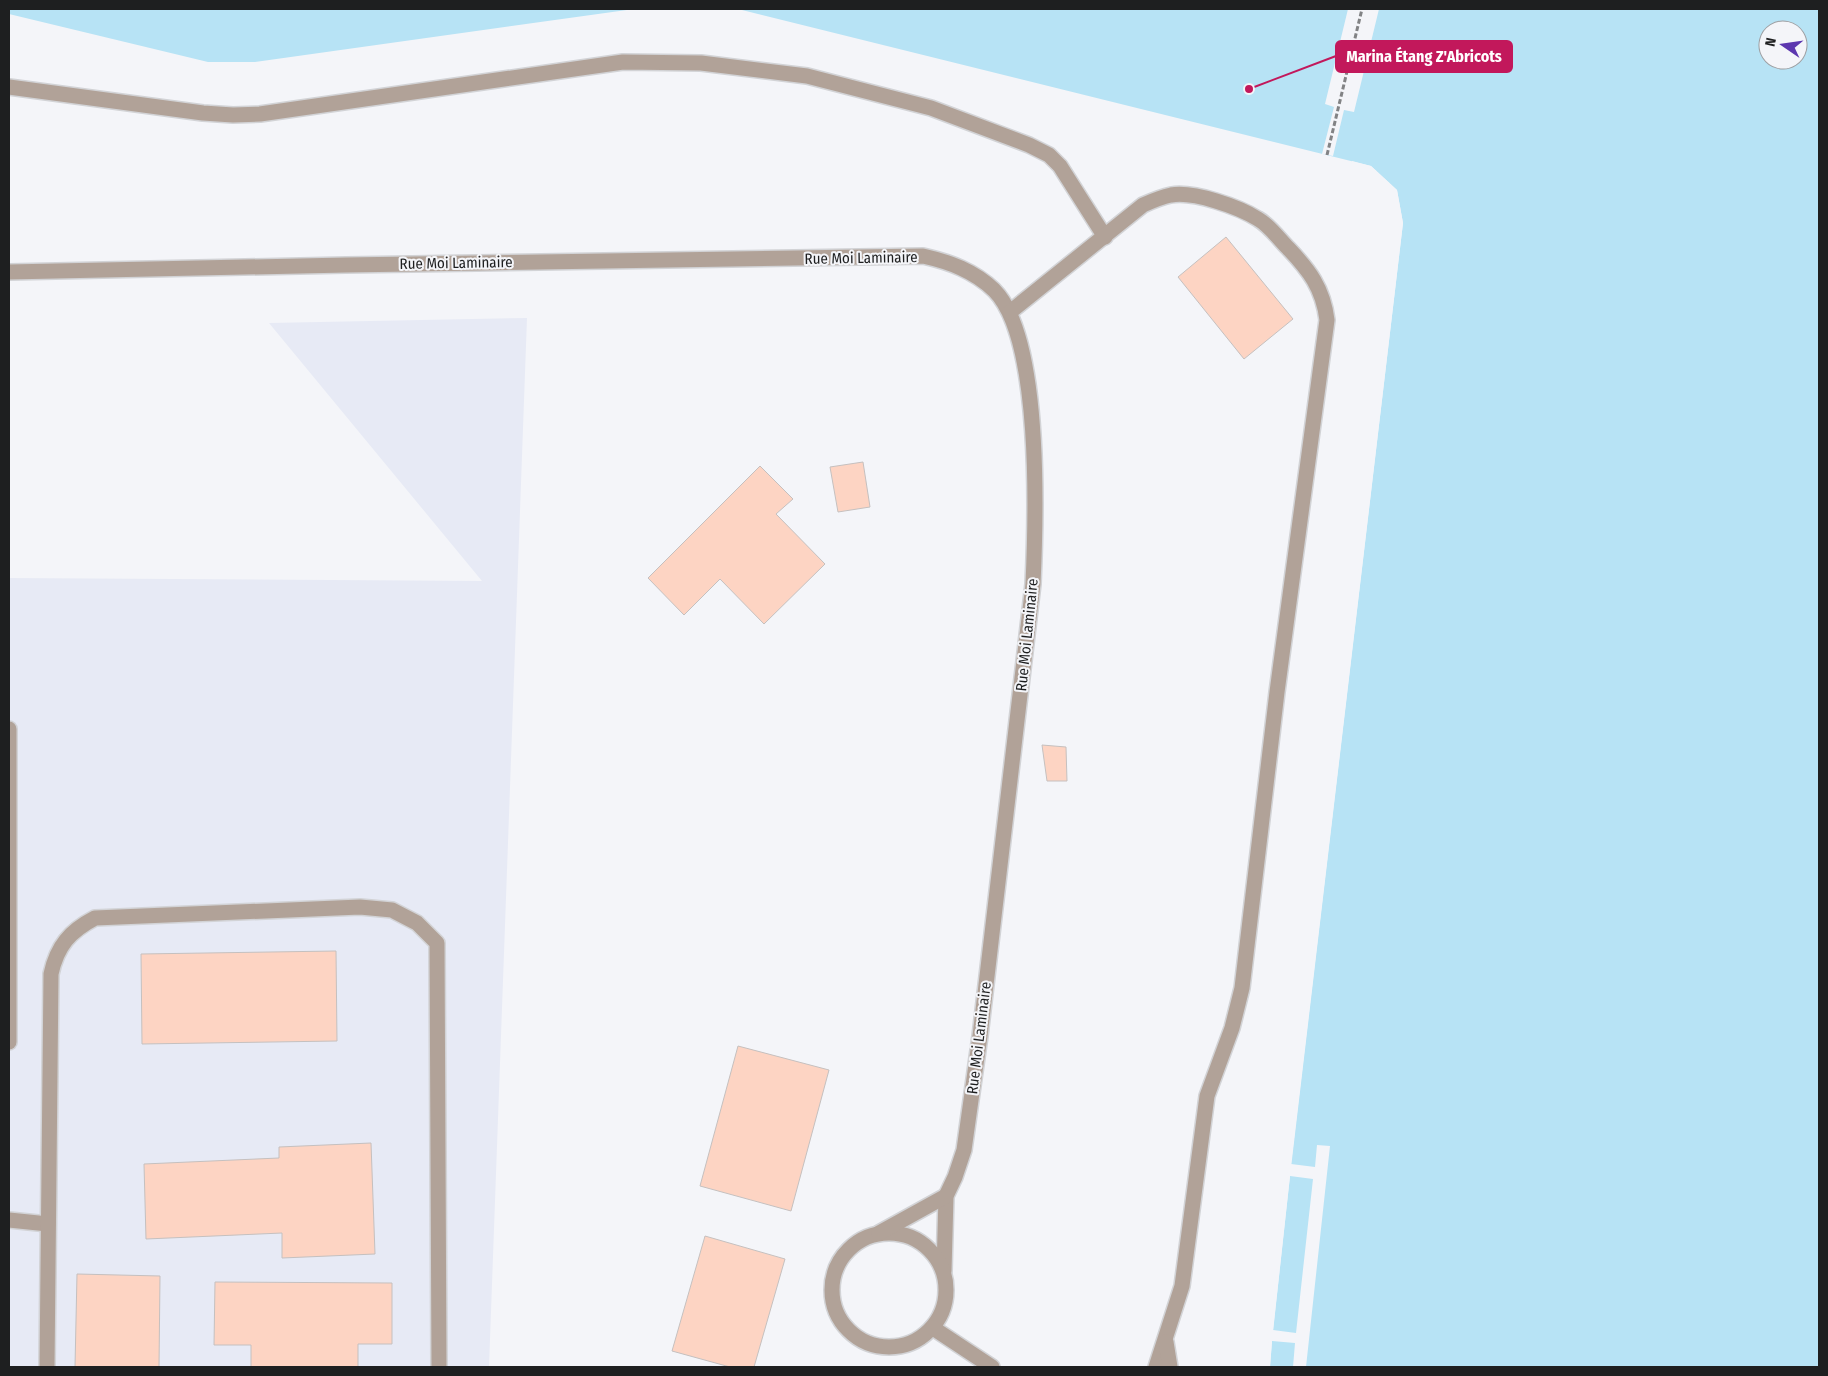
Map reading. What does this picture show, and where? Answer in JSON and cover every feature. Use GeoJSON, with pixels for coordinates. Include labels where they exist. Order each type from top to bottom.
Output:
{"type":"FeatureCollection","features":[{"type":"Feature","properties":{"kind":"street"},"geometry":{"type":"LineString","coordinates":[[9,87],[203,113],[260,114],[623,62],[701,63],[807,76],[930,108],[1029,144],[1049,155],[1060,166],[1105,237]]}},
{"type":"Feature","properties":{"kind":"street"},"geometry":{"type":"LineString","coordinates":[[1010,312],[1105,237],[1142,205],[1173,194],[1208,198],[1260,219],[1302,263],[1318,286],[1325,303],[1327,320],[1277,692],[1242,988],[1232,1028],[1207,1096],[1182,1286],[1156,1367]]}},
{"type":"Feature","properties":{"kind":"street","name":"Rue Moi Laminaire"},"geometry":{"type":"LineString","coordinates":[[9,272],[923,256],[948,262],[967,271],[995,292],[1010,312],[1020,341],[1027,378],[1036,511],[1033,584],[980,1036],[967,1131],[964,1150],[946,1196]]}},
{"type":"Feature","properties":{"kind":"street"},"geometry":{"type":"LineString","coordinates":[[9,729],[9,1042]]}},
{"type":"Feature","properties":{"kind":"street"},"geometry":{"type":"LineString","coordinates":[[47,1367],[51,974],[54,958],[64,942],[80,926],[95,918],[360,907],[392,910],[417,923],[437,944],[439,1367]]}},
{"type":"Feature","properties":{"kind":"street"},"geometry":{"type":"LineString","coordinates":[[946,1196],[944,1271],[947,1287],[945,1303],[933,1328],[916,1341],[900,1347],[884,1348],[868,1344],[854,1336],[843,1324],[835,1309],[832,1293],[834,1277],[840,1262],[850,1248],[863,1239],[879,1233],[946,1196]]}},
{"type":"Feature","properties":{"kind":"street"},"geometry":{"type":"LineString","coordinates":[[9,1220],[48,1224]]}},
{"type":"Feature","properties":{"kind":"street"},"geometry":{"type":"LineString","coordinates":[[879,1233],[895,1233],[911,1237],[925,1244],[936,1256],[944,1271]]}},
{"type":"Feature","properties":{"kind":"street"},"geometry":{"type":"LineString","coordinates":[[933,1328],[992,1367]]}},
{"type":"Feature","properties":{"kind":"street"},"geometry":{"type":"LineString","coordinates":[[1166,1338],[1170,1367]]}},
{"type":"Feature","properties":{"kind":"path"},"geometry":{"type":"LineString","coordinates":[[1327,155],[1362,9]]}},
{"type":"Feature","properties":{"kind":"shaded area"},"geometry":{"type":"Polygon","coordinates":[[[527,318],[489,1367],[9,1367],[9,578],[482,581],[269,323],[527,318]]]}},
{"type":"Feature","properties":{"kind":"water"},"geometry":{"type":"Polygon","coordinates":[[[9,9],[634,9],[255,62],[208,62],[9,14],[9,9]]]}},
{"type":"Feature","properties":{"kind":"water"},"geometry":{"type":"Polygon","coordinates":[[[738,9],[1819,9],[1819,1367],[1270,1367],[1290,1176],[1403,223],[1397,190],[1371,166],[738,9]]]}},
{"type":"Feature","properties":{"kind":"pier"},"geometry":{"type":"Polygon","coordinates":[[[1348,9],[1379,9],[1354,112],[1344,110],[1333,156],[1322,154],[1334,107],[1325,104],[1348,9]]]}},
{"type":"Feature","properties":{"kind":"pier"},"geometry":{"type":"Polygon","coordinates":[[[1352,161],[1371,166],[1397,190],[1403,223],[1291,1164],[1315,1167],[1317,1145],[1330,1146],[1306,1367],[1293,1367],[1295,1343],[1272,1341],[1270,1367],[1268,1367],[1269,1340],[1287,1176],[1400,223],[1395,191],[1370,168],[1351,164],[1352,161]],[[1290,1176],[1273,1330],[1296,1333],[1313,1179],[1290,1176]]]}},
{"type":"Feature","properties":{"kind":"building"},"geometry":{"type":"Polygon","coordinates":[[[1226,237],[1293,319],[1244,359],[1178,277],[1226,237]]]}},
{"type":"Feature","properties":{"kind":"building"},"geometry":{"type":"Polygon","coordinates":[[[863,462],[870,507],[838,512],[830,467],[863,462]]]}},
{"type":"Feature","properties":{"kind":"building"},"geometry":{"type":"Polygon","coordinates":[[[760,466],[793,499],[776,514],[825,564],[764,624],[720,579],[684,615],[648,578],[760,466]]]}},
{"type":"Feature","properties":{"kind":"building"},"geometry":{"type":"Polygon","coordinates":[[[1042,745],[1066,747],[1067,781],[1047,781],[1042,745]]]}},
{"type":"Feature","properties":{"kind":"building"},"geometry":{"type":"Polygon","coordinates":[[[336,951],[337,1041],[142,1044],[141,954],[336,951]]]}},
{"type":"Feature","properties":{"kind":"building"},"geometry":{"type":"Polygon","coordinates":[[[738,1046],[829,1070],[791,1211],[700,1186],[738,1046]]]}},
{"type":"Feature","properties":{"kind":"building"},"geometry":{"type":"Polygon","coordinates":[[[371,1143],[375,1254],[282,1258],[282,1233],[146,1239],[144,1164],[279,1158],[279,1147],[371,1143]]]}},
{"type":"Feature","properties":{"kind":"building"},"geometry":{"type":"Polygon","coordinates":[[[705,1236],[785,1259],[754,1367],[730,1367],[672,1351],[705,1236]]]}},
{"type":"Feature","properties":{"kind":"building"},"geometry":{"type":"Polygon","coordinates":[[[77,1274],[160,1276],[159,1367],[75,1367],[77,1274]]]}},
{"type":"Feature","properties":{"kind":"building"},"geometry":{"type":"Polygon","coordinates":[[[215,1282],[392,1283],[392,1344],[358,1344],[358,1367],[251,1367],[251,1345],[214,1345],[215,1282]]]}},
{"type":"Feature","properties":{"kind":"place","name":"Marina Étang Z'Abricots"},"geometry":{"type":"Point","coordinates":[1249,89]}}]}
